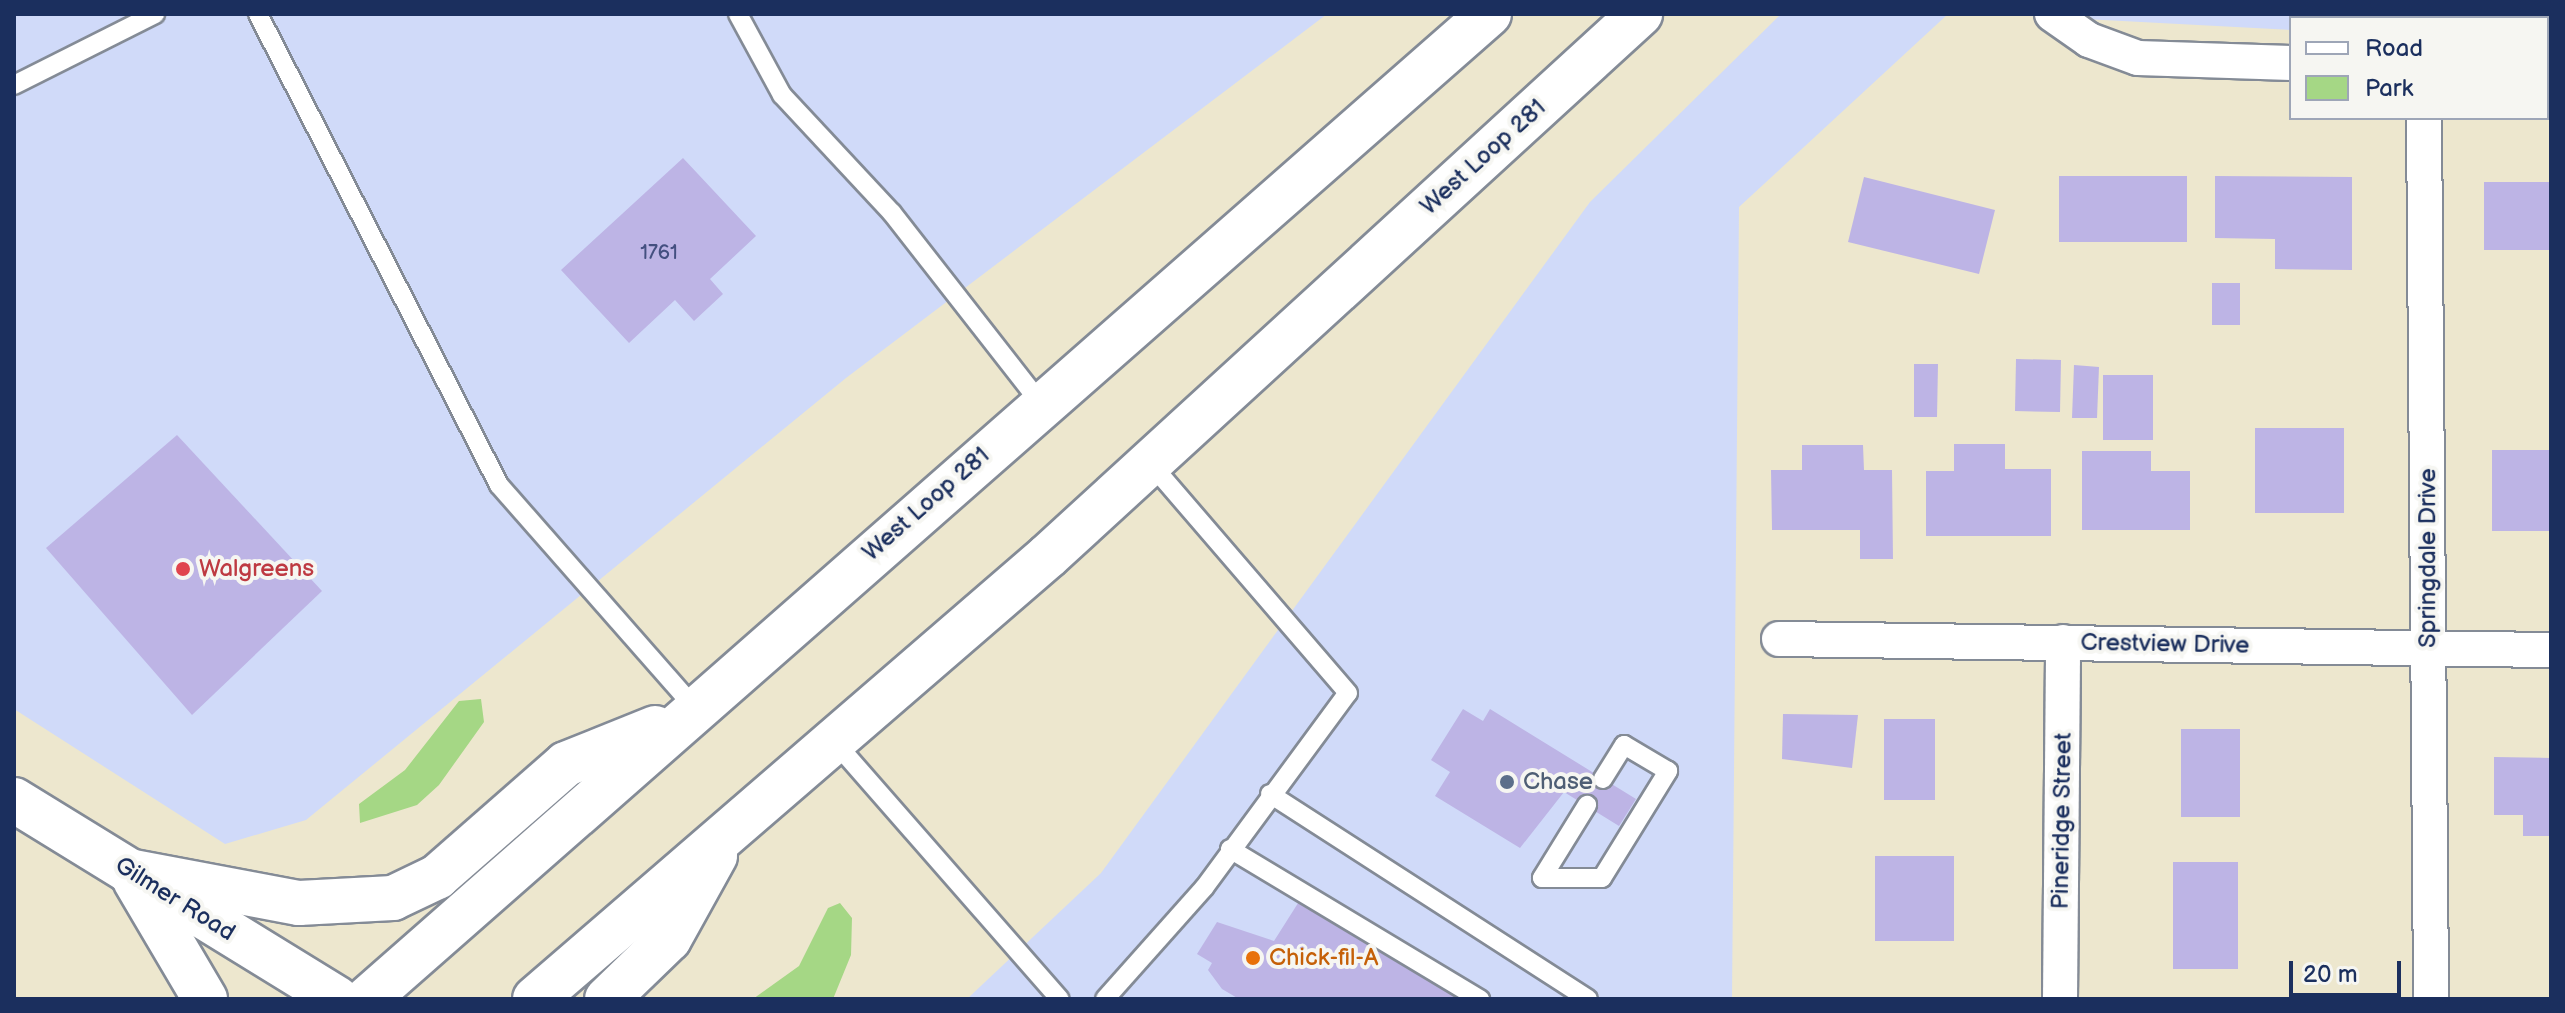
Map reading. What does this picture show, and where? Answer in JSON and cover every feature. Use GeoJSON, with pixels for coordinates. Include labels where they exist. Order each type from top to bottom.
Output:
{"type":"FeatureCollection","features":[{"type":"Feature","properties":{"kind":"highway","name":"West Loop 281"},"geometry":{"type":"LineString","coordinates":[[367,999],[688,712],[1489,14]]}},
{"type":"Feature","properties":{"kind":"highway","name":"West Loop 281"},"geometry":{"type":"LineString","coordinates":[[535,999],[1149,462],[1640,14]]}},
{"type":"Feature","properties":{"kind":"highway"},"geometry":{"type":"LineString","coordinates":[[129,871],[299,903],[393,898],[437,877],[566,764],[688,712]]}},
{"type":"Feature","properties":{"kind":"highway","name":"Gilmer Road"},"geometry":{"type":"LineString","coordinates":[[14,800],[337,999]]}},
{"type":"Feature","properties":{"kind":"highway"},"geometry":{"type":"LineString","coordinates":[[607,999],[669,939],[730,830]]}},
{"type":"Feature","properties":{"kind":"highway"},"geometry":{"type":"LineString","coordinates":[[129,871],[205,999]]}},
{"type":"Feature","properties":{"kind":"street"},"geometry":{"type":"LineString","coordinates":[[2052,14],[2089,40],[2138,58],[2289,63]]}},
{"type":"Feature","properties":{"kind":"street","name":"Springdale Drive"},"geometry":{"type":"LineString","coordinates":[[2424,120],[2431,999]]}},
{"type":"Feature","properties":{"kind":"street","name":"Crestview Drive"},"geometry":{"type":"LineString","coordinates":[[1779,639],[2551,650]]}},
{"type":"Feature","properties":{"kind":"street","name":"Pineridge Street"},"geometry":{"type":"LineString","coordinates":[[2060,999],[2063,642]]}},
{"type":"Feature","properties":{"kind":"lane"},"geometry":{"type":"LineString","coordinates":[[14,85],[155,14]]}},
{"type":"Feature","properties":{"kind":"lane"},"geometry":{"type":"LineString","coordinates":[[258,14],[499,485],[688,712]]}},
{"type":"Feature","properties":{"kind":"lane"},"geometry":{"type":"LineString","coordinates":[[738,14],[782,95],[892,213],[1041,404]]}},
{"type":"Feature","properties":{"kind":"lane"},"geometry":{"type":"LineString","coordinates":[[1105,999],[1230,849],[1348,693],[1149,462]]}},
{"type":"Feature","properties":{"kind":"lane"},"geometry":{"type":"LineString","coordinates":[[833,740],[1060,999]]}},
{"type":"Feature","properties":{"kind":"lane"},"geometry":{"type":"LineString","coordinates":[[1587,805],[1542,878],[1602,878],[1668,771],[1624,745],[1603,779]]}},
{"type":"Feature","properties":{"kind":"lane"},"geometry":{"type":"LineString","coordinates":[[1270,794],[1588,999]]}},
{"type":"Feature","properties":{"kind":"lane"},"geometry":{"type":"LineString","coordinates":[[1230,849],[1480,999]]}},
{"type":"Feature","properties":{"kind":"shaded area"},"geometry":{"type":"Polygon","coordinates":[[[14,14],[1327,14],[846,378],[306,820],[225,844],[14,709],[14,14]]]}},
{"type":"Feature","properties":{"kind":"shaded area"},"geometry":{"type":"Polygon","coordinates":[[[1781,14],[1948,14],[1739,207],[1732,999],[967,999],[1101,873],[1590,202],[1781,14]]]}},
{"type":"Feature","properties":{"kind":"shaded area"},"geometry":{"type":"Polygon","coordinates":[[[1991,14],[2308,14],[2289,16],[2289,30],[1991,14]]]}},
{"type":"Feature","properties":{"kind":"green space"},"geometry":{"type":"Polygon","coordinates":[[[481,699],[484,722],[439,785],[417,805],[360,823],[359,804],[405,770],[459,701],[481,699]]]}},
{"type":"Feature","properties":{"kind":"green space"},"geometry":{"type":"Polygon","coordinates":[[[840,903],[852,918],[851,955],[833,999],[753,999],[799,966],[828,908],[840,903]]]}},
{"type":"Feature","properties":{"kind":"building"},"geometry":{"type":"Polygon","coordinates":[[[683,158],[756,236],[710,279],[723,294],[694,321],[675,300],[629,343],[561,270],[683,158]]]}},
{"type":"Feature","properties":{"kind":"building"},"geometry":{"type":"Polygon","coordinates":[[[2059,176],[2187,176],[2187,242],[2059,242],[2059,176]]]}},
{"type":"Feature","properties":{"kind":"building"},"geometry":{"type":"Polygon","coordinates":[[[2215,176],[2352,177],[2352,270],[2275,269],[2275,239],[2215,238],[2215,176]]]}},
{"type":"Feature","properties":{"kind":"building"},"geometry":{"type":"Polygon","coordinates":[[[1864,177],[1995,210],[1979,274],[1848,242],[1864,177]]]}},
{"type":"Feature","properties":{"kind":"building"},"geometry":{"type":"Polygon","coordinates":[[[2484,182],[2551,182],[2551,250],[2484,250],[2484,182]]]}},
{"type":"Feature","properties":{"kind":"building"},"geometry":{"type":"Polygon","coordinates":[[[2212,283],[2240,283],[2240,325],[2212,325],[2212,283]]]}},
{"type":"Feature","properties":{"kind":"building"},"geometry":{"type":"Polygon","coordinates":[[[2016,359],[2061,360],[2060,412],[2015,411],[2016,359]]]}},
{"type":"Feature","properties":{"kind":"building"},"geometry":{"type":"Polygon","coordinates":[[[1914,364],[1938,364],[1937,417],[1914,417],[1914,364]]]}},
{"type":"Feature","properties":{"kind":"building"},"geometry":{"type":"Polygon","coordinates":[[[2074,365],[2099,367],[2097,418],[2072,418],[2074,365]]]}},
{"type":"Feature","properties":{"kind":"building"},"geometry":{"type":"Polygon","coordinates":[[[2103,375],[2153,375],[2153,440],[2103,440],[2103,375]]]}},
{"type":"Feature","properties":{"kind":"building"},"geometry":{"type":"Polygon","coordinates":[[[2255,428],[2344,428],[2344,513],[2255,513],[2255,428]]]}},
{"type":"Feature","properties":{"kind":"building","name":"Walgreens"},"geometry":{"type":"Polygon","coordinates":[[[177,435],[322,591],[192,715],[46,548],[177,435]]]}},
{"type":"Feature","properties":{"kind":"building"},"geometry":{"type":"Polygon","coordinates":[[[1954,444],[2005,444],[2005,469],[2051,469],[2051,536],[1926,536],[1926,471],[1954,471],[1954,444]]]}},
{"type":"Feature","properties":{"kind":"building"},"geometry":{"type":"Polygon","coordinates":[[[1802,445],[1863,445],[1864,470],[1892,470],[1893,559],[1860,559],[1860,530],[1772,530],[1771,470],[1802,470],[1802,445]]]}},
{"type":"Feature","properties":{"kind":"building"},"geometry":{"type":"Polygon","coordinates":[[[2492,450],[2551,450],[2551,531],[2492,531],[2492,450]]]}},
{"type":"Feature","properties":{"kind":"building"},"geometry":{"type":"Polygon","coordinates":[[[2082,451],[2151,451],[2151,471],[2190,471],[2190,530],[2082,530],[2082,451]]]}},
{"type":"Feature","properties":{"kind":"building","name":"Chase"},"geometry":{"type":"Polygon","coordinates":[[[1463,709],[1483,721],[1490,709],[1636,799],[1619,826],[1564,792],[1520,848],[1435,796],[1450,772],[1431,760],[1463,709]]]}},
{"type":"Feature","properties":{"kind":"building"},"geometry":{"type":"Polygon","coordinates":[[[1783,714],[1858,715],[1852,768],[1782,759],[1783,714]]]}},
{"type":"Feature","properties":{"kind":"building"},"geometry":{"type":"Polygon","coordinates":[[[1884,719],[1935,719],[1935,800],[1884,800],[1884,719]]]}},
{"type":"Feature","properties":{"kind":"building"},"geometry":{"type":"Polygon","coordinates":[[[2181,729],[2240,729],[2240,817],[2181,817],[2181,729]]]}},
{"type":"Feature","properties":{"kind":"building"},"geometry":{"type":"Polygon","coordinates":[[[2494,757],[2551,758],[2551,836],[2523,836],[2523,815],[2494,815],[2494,757]]]}},
{"type":"Feature","properties":{"kind":"building"},"geometry":{"type":"Polygon","coordinates":[[[1875,856],[1954,856],[1954,941],[1875,941],[1875,856]]]}},
{"type":"Feature","properties":{"kind":"building"},"geometry":{"type":"Polygon","coordinates":[[[2173,862],[2238,862],[2238,969],[2173,969],[2173,862]]]}},
{"type":"Feature","properties":{"kind":"building"},"geometry":{"type":"Polygon","coordinates":[[[1300,900],[1459,999],[1239,999],[1222,989],[1208,970],[1212,963],[1197,954],[1217,922],[1274,941],[1300,900]]]}},
{"type":"Feature","properties":{"kind":"place","name":"Walgreens"},"geometry":{"type":"Point","coordinates":[183,569]}},
{"type":"Feature","properties":{"kind":"place","name":"Chase"},"geometry":{"type":"Point","coordinates":[1507,782]}},
{"type":"Feature","properties":{"kind":"place","name":"Chick-fil-A"},"geometry":{"type":"Point","coordinates":[1253,958]}}]}
